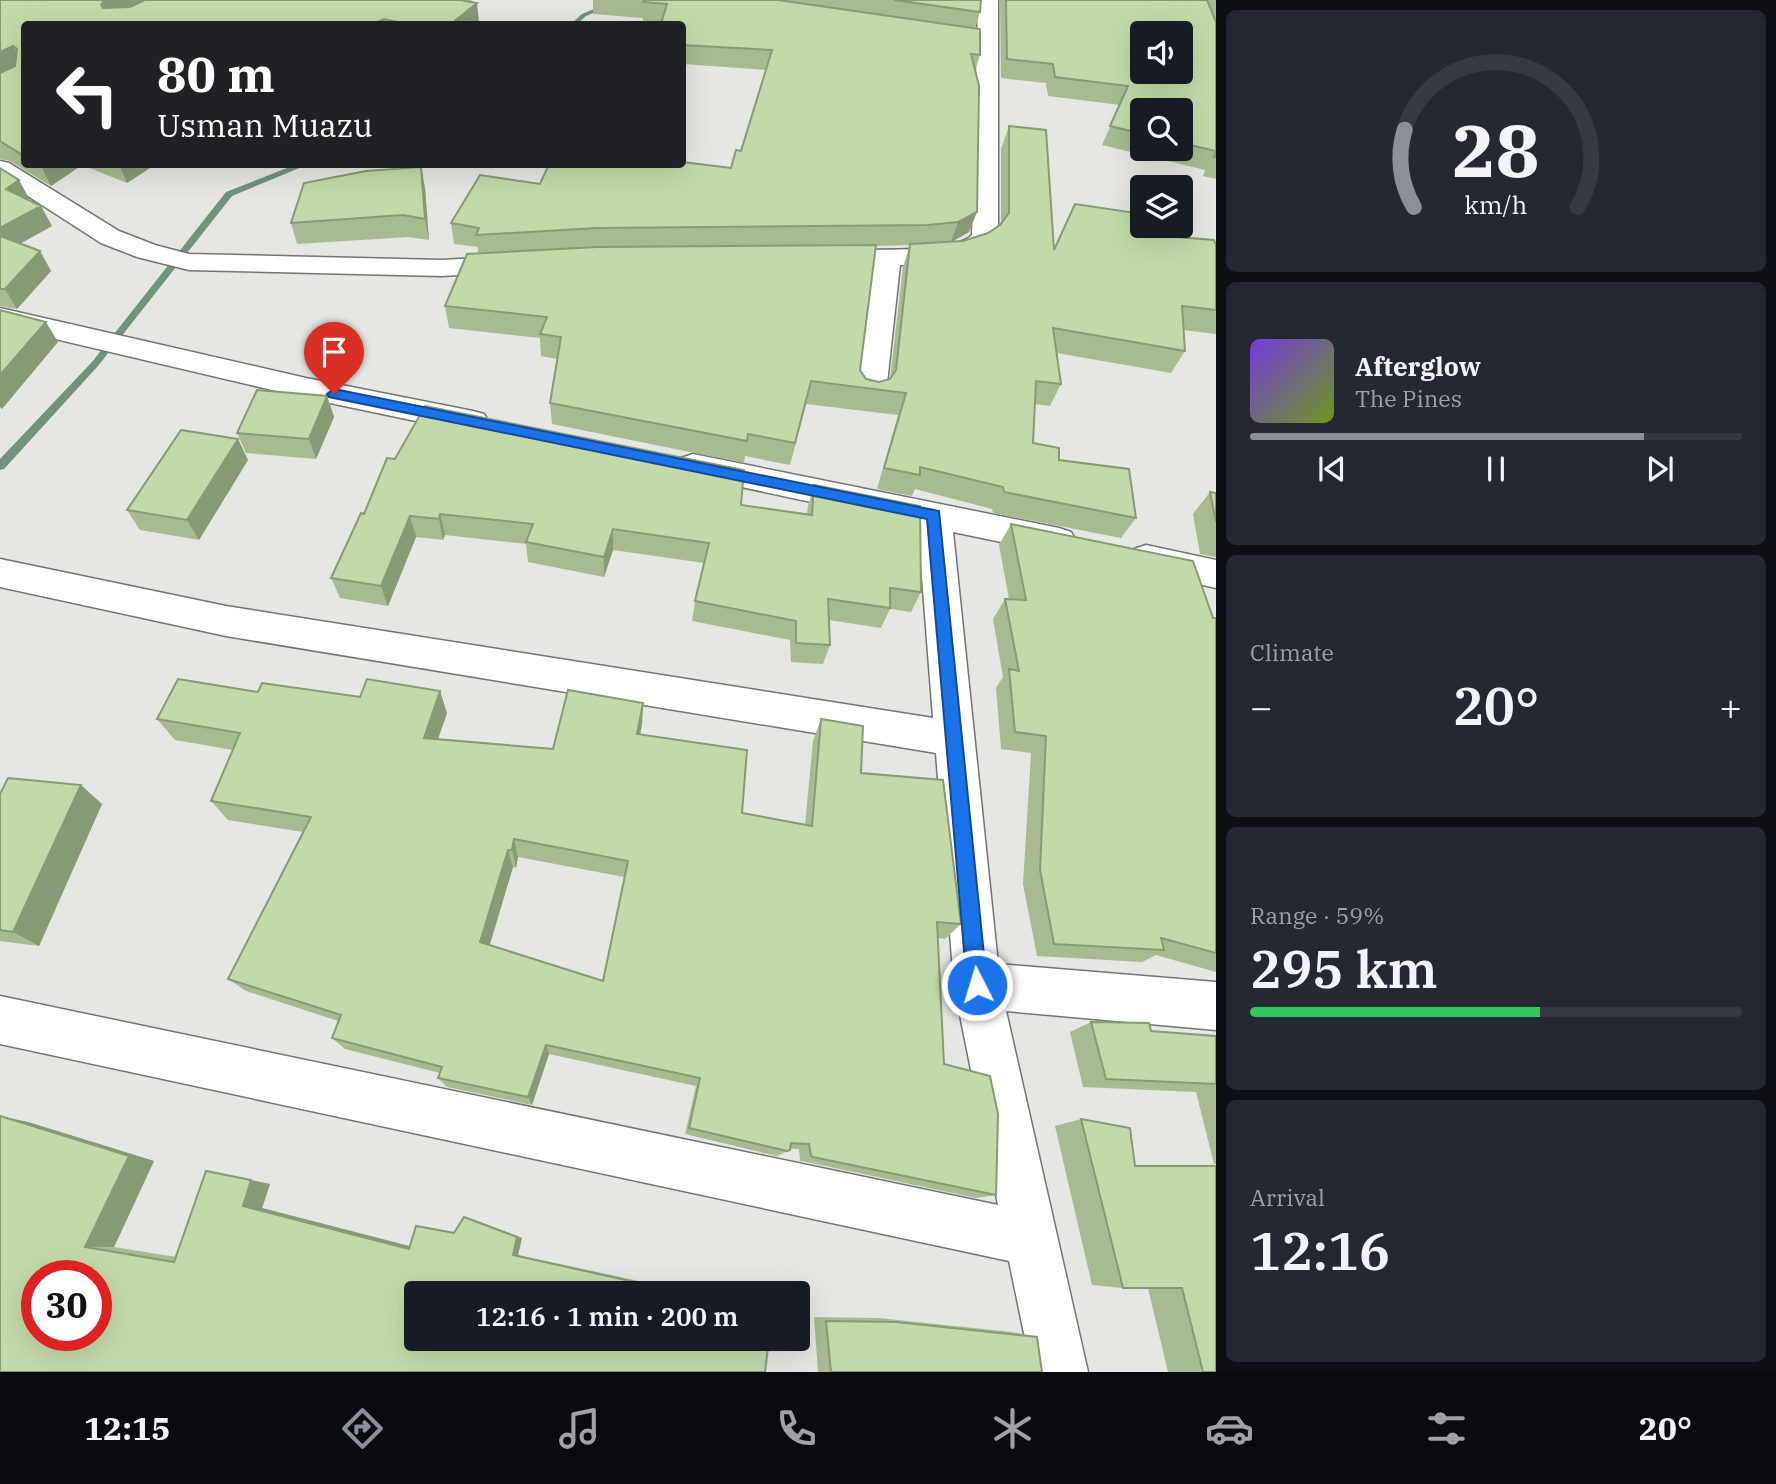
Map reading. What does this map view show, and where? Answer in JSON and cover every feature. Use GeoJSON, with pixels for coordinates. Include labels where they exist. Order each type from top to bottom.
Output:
{"type":"FeatureCollection","features":[{"type":"Feature","properties":{"kind":"street"},"geometry":{"type":"LineString","coordinates":[[791,257],[955,253],[975,247],[985,236],[988,0]]}},
{"type":"Feature","properties":{"kind":"street"},"geometry":{"type":"LineString","coordinates":[[961,38],[988,41]]}},
{"type":"Feature","properties":{"kind":"street"},"geometry":{"type":"LineString","coordinates":[[0,168],[70,209],[110,237],[146,251],[189,262],[441,268],[532,262]]}},
{"type":"Feature","properties":{"kind":"street"},"geometry":{"type":"LineString","coordinates":[[871,392],[888,256]]}},
{"type":"Feature","properties":{"kind":"street"},"geometry":{"type":"LineString","coordinates":[[0,317],[306,388],[497,427]]}},
{"type":"Feature","properties":{"kind":"street"},"geometry":{"type":"LineString","coordinates":[[661,460],[1216,574]]}},
{"type":"Feature","properties":{"kind":"street"},"geometry":{"type":"LineString","coordinates":[[934,515],[977,985],[1059,1372]]}},
{"type":"Feature","properties":{"kind":"street"},"geometry":{"type":"LineString","coordinates":[[0,573],[226,621],[955,738]]}},
{"type":"Feature","properties":{"kind":"street"},"geometry":{"type":"LineString","coordinates":[[977,985],[1216,1006]]}},
{"type":"Feature","properties":{"kind":"street"},"geometry":{"type":"LineString","coordinates":[[0,1020],[1031,1239]]}},
{"type":"Feature","properties":{"kind":"building"},"geometry":{"type":"Polygon","coordinates":[[[0,0],[104,0],[101,5],[103,8],[130,7],[145,0],[460,0],[477,3],[455,21],[21,21],[21,154],[0,141],[0,73],[15,66],[17,49],[13,46],[0,52],[0,0]]]}},
{"type":"Feature","properties":{"kind":"building"},"geometry":{"type":"Polygon","coordinates":[[[778,0],[980,29],[980,55],[971,54],[979,86],[977,212],[958,222],[928,225],[597,228],[476,235],[479,228],[451,223],[480,175],[540,184],[547,168],[686,168],[686,162],[731,168],[736,150],[741,151],[772,50],[686,45],[686,21],[662,21],[667,4],[643,2],[778,0]]]}},
{"type":"Feature","properties":{"kind":"building"},"geometry":{"type":"Polygon","coordinates":[[[894,0],[981,0],[980,12],[894,0]]]}},
{"type":"Feature","properties":{"kind":"building"},"geometry":{"type":"Polygon","coordinates":[[[1006,0],[1207,0],[1216,22],[1216,151],[1193,146],[1193,98],[1130,98],[1130,131],[1110,126],[1128,86],[1055,77],[1053,64],[1007,59],[1006,0]]]}},
{"type":"Feature","properties":{"kind":"building"},"geometry":{"type":"Polygon","coordinates":[[[1009,126],[1046,130],[1054,250],[1075,204],[1130,212],[1130,238],[1214,240],[1216,310],[1182,306],[1185,351],[1053,328],[1061,384],[1036,381],[1033,443],[1059,448],[1059,460],[1129,469],[1136,518],[1004,492],[1003,487],[920,467],[920,475],[884,468],[906,393],[811,381],[795,443],[748,434],[747,441],[550,403],[561,337],[540,334],[547,317],[445,306],[467,254],[597,247],[876,245],[860,370],[866,379],[879,382],[890,379],[896,370],[910,244],[963,241],[988,233],[1000,225],[1009,213],[1009,126]]]}},
{"type":"Feature","properties":{"kind":"building"},"geometry":{"type":"Polygon","coordinates":[[[0,168],[19,180],[6,189],[41,206],[0,228],[0,168]]]}},
{"type":"Feature","properties":{"kind":"building"},"geometry":{"type":"Polygon","coordinates":[[[421,168],[425,219],[403,215],[291,223],[304,183],[366,171],[421,168]]]}},
{"type":"Feature","properties":{"kind":"building"},"geometry":{"type":"Polygon","coordinates":[[[0,236],[40,251],[5,289],[0,289],[0,236]]]}},
{"type":"Feature","properties":{"kind":"building"},"geometry":{"type":"Polygon","coordinates":[[[0,310],[46,322],[0,375],[0,310]]]}},
{"type":"Feature","properties":{"kind":"building"},"geometry":{"type":"Polygon","coordinates":[[[257,390],[327,396],[309,439],[237,433],[257,390]]]}},
{"type":"Feature","properties":{"kind":"building"},"geometry":{"type":"Polygon","coordinates":[[[425,406],[744,470],[741,505],[812,515],[814,485],[920,506],[921,592],[890,588],[890,608],[828,599],[830,645],[796,643],[796,621],[695,601],[709,543],[613,529],[604,557],[526,542],[533,524],[440,514],[439,519],[410,516],[381,586],[331,578],[361,513],[364,514],[387,458],[395,459],[425,406]]]}},
{"type":"Feature","properties":{"kind":"building"},"geometry":{"type":"Polygon","coordinates":[[[181,430],[238,439],[187,520],[127,510],[181,430]]]}},
{"type":"Feature","properties":{"kind":"building"},"geometry":{"type":"Polygon","coordinates":[[[1210,492],[1216,493],[1216,522],[1210,492]]]}},
{"type":"Feature","properties":{"kind":"building"},"geometry":{"type":"Polygon","coordinates":[[[1011,524],[1193,561],[1213,618],[1216,618],[1216,953],[1161,938],[1164,950],[1054,944],[1040,870],[1046,736],[1015,732],[1009,669],[1019,671],[1005,599],[1026,600],[1011,524]]]}},
{"type":"Feature","properties":{"kind":"building"},"geometry":{"type":"Polygon","coordinates":[[[178,679],[258,692],[262,683],[360,697],[367,679],[440,691],[424,738],[553,749],[568,690],[643,703],[637,734],[747,750],[742,813],[812,826],[821,719],[863,726],[861,773],[943,780],[961,924],[937,922],[944,1064],[990,1076],[998,1114],[996,1195],[813,1157],[809,1144],[791,1143],[790,1150],[787,1151],[689,1128],[700,1078],[546,1045],[528,1097],[438,1078],[442,1067],[332,1038],[341,1015],[228,979],[311,817],[211,801],[240,733],[157,719],[178,679]],[[514,839],[512,850],[508,850],[480,942],[603,981],[628,861],[514,839]]]}},
{"type":"Feature","properties":{"kind":"building"},"geometry":{"type":"Polygon","coordinates":[[[8,778],[81,785],[13,932],[0,930],[0,794],[8,778]]]}},
{"type":"Feature","properties":{"kind":"building"},"geometry":{"type":"Polygon","coordinates":[[[1091,1022],[1149,1023],[1151,1031],[1216,1036],[1216,1084],[1106,1079],[1091,1022]]]}},
{"type":"Feature","properties":{"kind":"building"},"geometry":{"type":"Polygon","coordinates":[[[0,1116],[129,1156],[85,1247],[174,1262],[206,1171],[251,1180],[243,1206],[409,1249],[416,1226],[454,1233],[464,1217],[517,1237],[513,1255],[630,1281],[404,1281],[404,1351],[768,1351],[765,1372],[0,1372],[0,1116]]]}},
{"type":"Feature","properties":{"kind":"building"},"geometry":{"type":"Polygon","coordinates":[[[1081,1119],[1130,1128],[1135,1166],[1216,1166],[1216,1372],[1203,1372],[1182,1288],[1123,1288],[1081,1119]]]}},
{"type":"Feature","properties":{"kind":"building"},"geometry":{"type":"Polygon","coordinates":[[[826,1321],[896,1322],[1037,1337],[1042,1372],[831,1372],[826,1321]]]}},
{"type":"Feature","properties":{"kind":"waterway"},"geometry":{"type":"LineString","coordinates":[[577,21],[584,15],[622,0]]}},
{"type":"Feature","properties":{"kind":"waterway"},"geometry":{"type":"LineString","coordinates":[[0,466],[95,364],[229,194],[295,168]]}},
{"type":"Feature","properties":{"kind":"route"},"geometry":{"type":"LineString","coordinates":[[334,394],[934,515],[977,985]]}}]}
